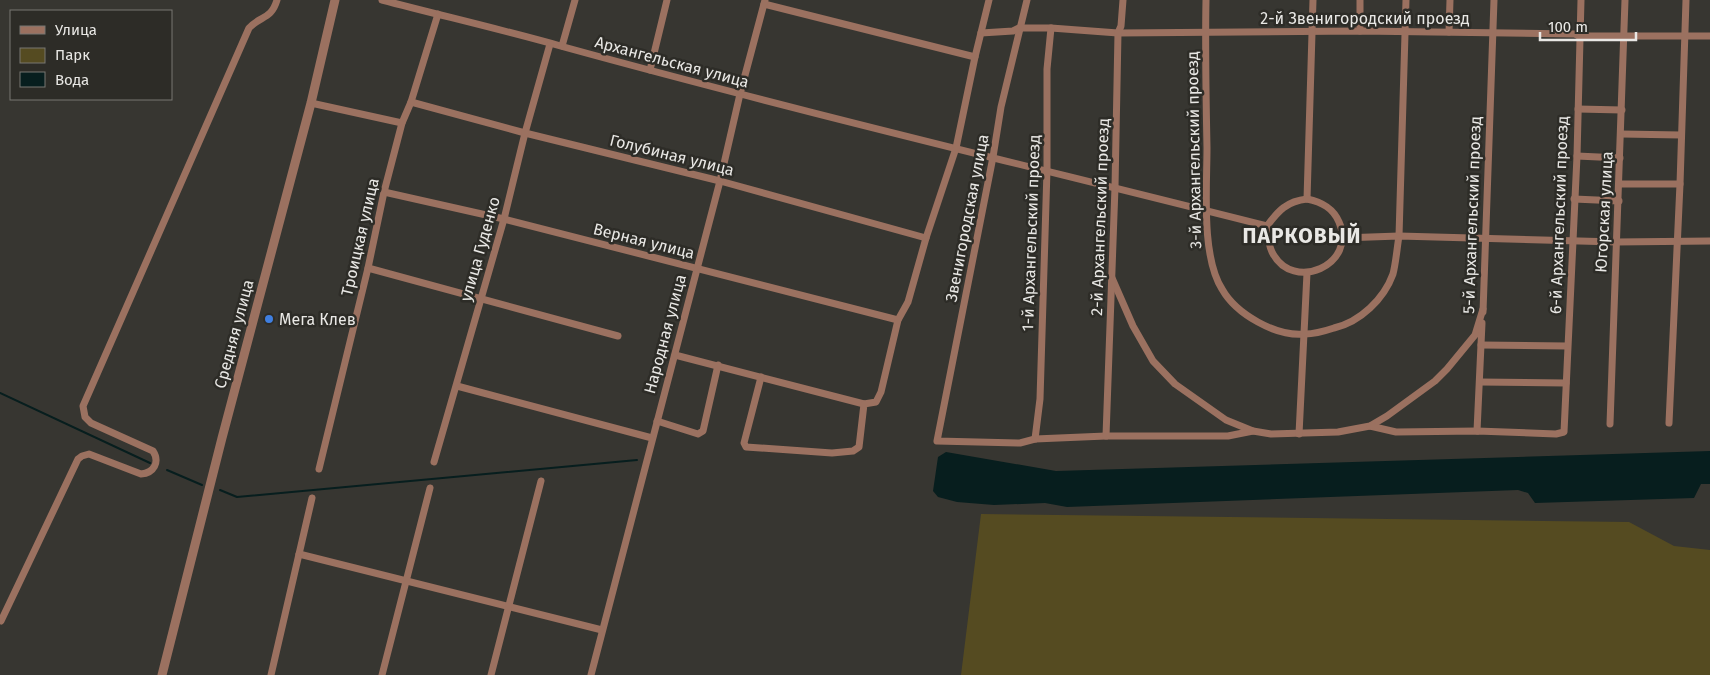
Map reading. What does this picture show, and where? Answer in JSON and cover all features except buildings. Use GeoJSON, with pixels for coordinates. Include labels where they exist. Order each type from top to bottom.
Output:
{"type":"FeatureCollection","features":[{"type":"Feature","properties":{"kind":"street"},"geometry":{"type":"LineString","coordinates":[[1,621],[78,459],[89,454],[141,474],[153,470],[156,456],[153,450],[91,423],[85,417],[83,406],[249,28],[273,12],[277,0]]}},
{"type":"Feature","properties":{"kind":"street","name":"Средняя улица"},"geometry":{"type":"LineString","coordinates":[[162,675],[224,428],[311,103],[335,0]]}},
{"type":"Feature","properties":{"kind":"street","name":"Архангельская улица"},"geometry":{"type":"LineString","coordinates":[[382,0],[562,46],[608,60],[993,158]]}},
{"type":"Feature","properties":{"kind":"street"},"geometry":{"type":"LineString","coordinates":[[562,46],[575,0]]}},
{"type":"Feature","properties":{"kind":"street"},"geometry":{"type":"LineString","coordinates":[[650,70],[667,0]]}},
{"type":"Feature","properties":{"kind":"street","name":"Звенигородская улица"},"geometry":{"type":"LineString","coordinates":[[864,404],[876,402],[881,392],[898,320],[908,302],[926,238],[956,148],[989,0]]}},
{"type":"Feature","properties":{"kind":"street","name":"Звенигородская улица"},"geometry":{"type":"LineString","coordinates":[[1027,0],[1001,107],[993,158],[937,441],[1020,443],[1035,439]]}},
{"type":"Feature","properties":{"kind":"street","name":"2-й Архангельский проезд"},"geometry":{"type":"LineString","coordinates":[[1106,436],[1115,187],[1118,32],[1121,26],[1122,0]]}},
{"type":"Feature","properties":{"kind":"street","name":"3-й Архангельский проезд"},"geometry":{"type":"LineString","coordinates":[[1206,0],[1207,211],[1212,265],[1222,290],[1248,316],[1263,325],[1289,334],[1304,335]]}},
{"type":"Feature","properties":{"kind":"street"},"geometry":{"type":"LineString","coordinates":[[1307,199],[1313,0]]}},
{"type":"Feature","properties":{"kind":"street"},"geometry":{"type":"LineString","coordinates":[[1360,0],[1360,31]]}},
{"type":"Feature","properties":{"kind":"street"},"geometry":{"type":"LineString","coordinates":[[1304,335],[1344,326],[1361,316],[1375,304],[1393,274],[1399,236],[1406,0]]}},
{"type":"Feature","properties":{"kind":"street"},"geometry":{"type":"LineString","coordinates":[[1449,32],[1450,0]]}},
{"type":"Feature","properties":{"kind":"street","name":"5-й Архангельский проезд"},"geometry":{"type":"LineString","coordinates":[[1477,431],[1480,346],[1484,309],[1494,0]]}},
{"type":"Feature","properties":{"kind":"street","name":"6-й Архангельский проезд"},"geometry":{"type":"LineString","coordinates":[[1477,431],[1556,434],[1564,432],[1577,156],[1581,0]]}},
{"type":"Feature","properties":{"kind":"street","name":"Югорская улица"},"geometry":{"type":"LineString","coordinates":[[1610,424],[1616,242],[1620,184],[1624,0]]}},
{"type":"Feature","properties":{"kind":"street"},"geometry":{"type":"LineString","coordinates":[[1669,423],[1686,0]]}},
{"type":"Feature","properties":{"kind":"street"},"geometry":{"type":"LineString","coordinates":[[764,2],[975,57]]}},
{"type":"Feature","properties":{"kind":"street","name":"Народная улица"},"geometry":{"type":"LineString","coordinates":[[590,675],[720,181],[764,2]]}},
{"type":"Feature","properties":{"kind":"street","name":"Троицкая улица"},"geometry":{"type":"LineString","coordinates":[[320,469],[368,268],[384,192],[402,124],[411,102],[438,14]]}},
{"type":"Feature","properties":{"kind":"street","name":"2-й Звенигородский проезд"},"geometry":{"type":"LineString","coordinates":[[982,33],[1014,31],[1019,28],[1052,28],[1118,32],[1405,31],[1575,34],[1579,36],[1710,36]]}},
{"type":"Feature","properties":{"kind":"street","name":"1-й Архангельский проезд"},"geometry":{"type":"LineString","coordinates":[[1035,439],[1040,399],[1047,170],[1047,69],[1052,28]]}},
{"type":"Feature","properties":{"kind":"street","name":"улица Гуденко"},"geometry":{"type":"LineString","coordinates":[[434,462],[504,219],[524,133],[550,44]]}},
{"type":"Feature","properties":{"kind":"street","name":"Голубиная улица"},"geometry":{"type":"LineString","coordinates":[[411,102],[524,133],[720,181],[926,238]]}},
{"type":"Feature","properties":{"kind":"street"},"geometry":{"type":"LineString","coordinates":[[311,103],[402,124]]}},
{"type":"Feature","properties":{"kind":"street"},"geometry":{"type":"LineString","coordinates":[[1578,109],[1622,110]]}},
{"type":"Feature","properties":{"kind":"street"},"geometry":{"type":"LineString","coordinates":[[1621,134],[1681,135]]}},
{"type":"Feature","properties":{"kind":"street"},"geometry":{"type":"LineString","coordinates":[[1577,156],[1620,158]]}},
{"type":"Feature","properties":{"kind":"street"},"geometry":{"type":"LineString","coordinates":[[993,158],[1267,226]]}},
{"type":"Feature","properties":{"kind":"street"},"geometry":{"type":"LineString","coordinates":[[1620,184],[1680,184]]}},
{"type":"Feature","properties":{"kind":"street","name":"Верная улица"},"geometry":{"type":"LineString","coordinates":[[384,192],[504,219],[898,320]]}},
{"type":"Feature","properties":{"kind":"street"},"geometry":{"type":"LineString","coordinates":[[1307,199],[1318,201],[1328,207],[1336,216],[1341,226],[1342,238],[1337,255],[1331,262],[1316,271],[1307,273],[1297,272],[1280,262],[1273,255],[1267,226],[1280,209],[1288,203],[1307,199]]}},
{"type":"Feature","properties":{"kind":"street"},"geometry":{"type":"LineString","coordinates":[[1574,199],[1618,201]]}},
{"type":"Feature","properties":{"kind":"street"},"geometry":{"type":"LineString","coordinates":[[1342,238],[1399,236],[1616,242],[1710,241]]}},
{"type":"Feature","properties":{"kind":"street"},"geometry":{"type":"LineString","coordinates":[[368,268],[618,336]]}},
{"type":"Feature","properties":{"kind":"street"},"geometry":{"type":"LineString","coordinates":[[1299,434],[1307,273]]}},
{"type":"Feature","properties":{"kind":"street"},"geometry":{"type":"LineString","coordinates":[[1112,278],[1132,326],[1153,361],[1175,384],[1226,420],[1253,432]]}},
{"type":"Feature","properties":{"kind":"street"},"geometry":{"type":"LineString","coordinates":[[1035,439],[1106,436],[1228,436],[1253,432],[1299,434],[1338,432],[1370,426],[1406,403],[1435,381],[1447,369],[1475,335],[1484,309]]}},
{"type":"Feature","properties":{"kind":"street"},"geometry":{"type":"LineString","coordinates":[[1480,346],[1567,346]]}},
{"type":"Feature","properties":{"kind":"street"},"geometry":{"type":"LineString","coordinates":[[675,355],[761,377],[864,404],[859,447],[852,451],[832,453],[746,447],[744,443],[761,377]]}},
{"type":"Feature","properties":{"kind":"street"},"geometry":{"type":"LineString","coordinates":[[657,421],[698,434],[703,431],[718,366]]}},
{"type":"Feature","properties":{"kind":"street"},"geometry":{"type":"LineString","coordinates":[[1480,382],[1566,383]]}},
{"type":"Feature","properties":{"kind":"street"},"geometry":{"type":"LineString","coordinates":[[456,386],[652,438]]}},
{"type":"Feature","properties":{"kind":"street"},"geometry":{"type":"LineString","coordinates":[[1370,426],[1396,432],[1477,431]]}},
{"type":"Feature","properties":{"kind":"street"},"geometry":{"type":"LineString","coordinates":[[491,675],[541,481]]}},
{"type":"Feature","properties":{"kind":"street"},"geometry":{"type":"LineString","coordinates":[[382,675],[430,488]]}},
{"type":"Feature","properties":{"kind":"street"},"geometry":{"type":"LineString","coordinates":[[271,675],[312,498]]}},
{"type":"Feature","properties":{"kind":"street"},"geometry":{"type":"LineString","coordinates":[[299,554],[602,630]]}},
{"type":"Feature","properties":{"kind":"green space"},"geometry":{"type":"Polygon","coordinates":[[[981,514],[1629,522],[1674,546],[1710,550],[1710,675],[961,675],[981,514]]]}},
{"type":"Feature","properties":{"kind":"water"},"geometry":{"type":"Polygon","coordinates":[[[1710,451],[1710,484],[1701,484],[1694,498],[1535,503],[1528,493],[1518,490],[1067,507],[1045,503],[994,505],[957,502],[938,497],[933,491],[938,457],[946,452],[1056,471],[1710,451]]]}},
{"type":"Feature","properties":{"kind":"waterway"},"geometry":{"type":"LineString","coordinates":[[0,393],[150,463]]}},
{"type":"Feature","properties":{"kind":"waterway"},"geometry":{"type":"LineString","coordinates":[[220,490],[237,497],[637,460]]}},
{"type":"Feature","properties":{"kind":"waterway"},"geometry":{"type":"LineString","coordinates":[[167,470],[202,485]]}},
{"type":"Feature","properties":{"kind":"place","name":"Мега Клев"},"geometry":{"type":"Point","coordinates":[269,319]}},
{"type":"Feature","properties":{"kind":"district","name":"ПАРКОВЫЙ"},"geometry":{"type":"Point","coordinates":[1302,236]}}]}
